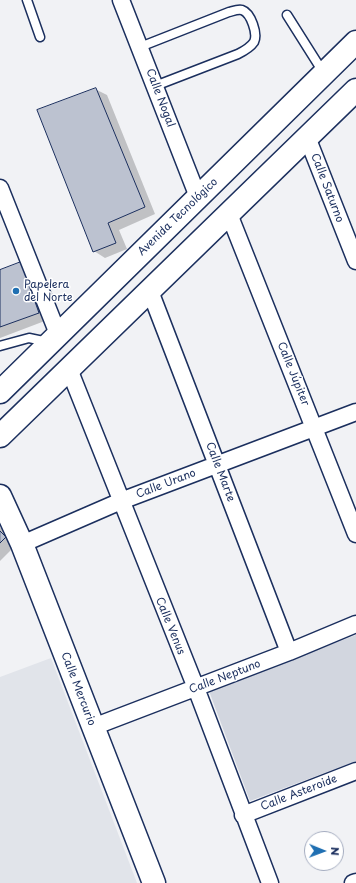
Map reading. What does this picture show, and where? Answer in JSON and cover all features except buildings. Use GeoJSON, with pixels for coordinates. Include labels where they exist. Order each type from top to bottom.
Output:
{"type":"FeatureCollection","features":[{"type":"Feature","properties":{"kind":"main road","name":"Avenida Tecnológico"},"geometry":{"type":"LineString","coordinates":[[0,392],[356,42]]}},
{"type":"Feature","properties":{"kind":"main road"},"geometry":{"type":"LineString","coordinates":[[0,436],[356,90]]}},
{"type":"Feature","properties":{"kind":"main road","name":"Calle Mercurio"},"geometry":{"type":"LineString","coordinates":[[0,496],[22,544],[154,883]]}},
{"type":"Feature","properties":{"kind":"street","name":"Calle Nogal"},"geometry":{"type":"LineString","coordinates":[[121,0],[198,197]]}},
{"type":"Feature","properties":{"kind":"street","name":"Calle Saturno"},"geometry":{"type":"LineString","coordinates":[[307,137],[356,261]]}},
{"type":"Feature","properties":{"kind":"street"},"geometry":{"type":"LineString","coordinates":[[0,188],[5,217],[54,338]]}},
{"type":"Feature","properties":{"kind":"street","name":"Calle Júpiter"},"geometry":{"type":"LineString","coordinates":[[230,214],[356,534]]}},
{"type":"Feature","properties":{"kind":"street","name":"Calle Marte"},"geometry":{"type":"LineString","coordinates":[[150,291],[290,652]]}},
{"type":"Feature","properties":{"kind":"street","name":"Calle Venus"},"geometry":{"type":"LineString","coordinates":[[69,369],[196,688],[270,883]]}},
{"type":"Feature","properties":{"kind":"street","name":"Calle Urano"},"geometry":{"type":"LineString","coordinates":[[22,544],[121,502],[356,412]]}},
{"type":"Feature","properties":{"kind":"street","name":"Calle Neptuno"},"geometry":{"type":"LineString","coordinates":[[93,727],[290,652],[356,624]]}},
{"type":"Feature","properties":{"kind":"street","name":"Calle Asteroide"},"geometry":{"type":"LineString","coordinates":[[243,815],[356,771]]}},
{"type":"Feature","properties":{"kind":"lane"},"geometry":{"type":"LineString","coordinates":[[26,0],[40,37]]}},
{"type":"Feature","properties":{"kind":"lane"},"geometry":{"type":"LineString","coordinates":[[140,47],[229,12],[238,10],[241,10],[247,15],[253,27],[255,34],[253,42],[247,49],[238,54],[155,86]]}},
{"type":"Feature","properties":{"kind":"lane"},"geometry":{"type":"LineString","coordinates":[[287,15],[324,73]]}},
{"type":"Feature","properties":{"kind":"lane"},"geometry":{"type":"LineString","coordinates":[[0,346],[29,338],[54,338]]}},
{"type":"Feature","properties":{"kind":"shaded area"},"geometry":{"type":"Polygon","coordinates":[[[356,635],[356,761],[250,801],[209,691],[356,635]]]}},
{"type":"Feature","properties":{"kind":"shaded area"},"geometry":{"type":"Polygon","coordinates":[[[51,658],[137,883],[0,883],[0,677],[51,658]]]}},
{"type":"Feature","properties":{"kind":"place","name":"Papelera del Norte"},"geometry":{"type":"Point","coordinates":[16,291]}}]}
